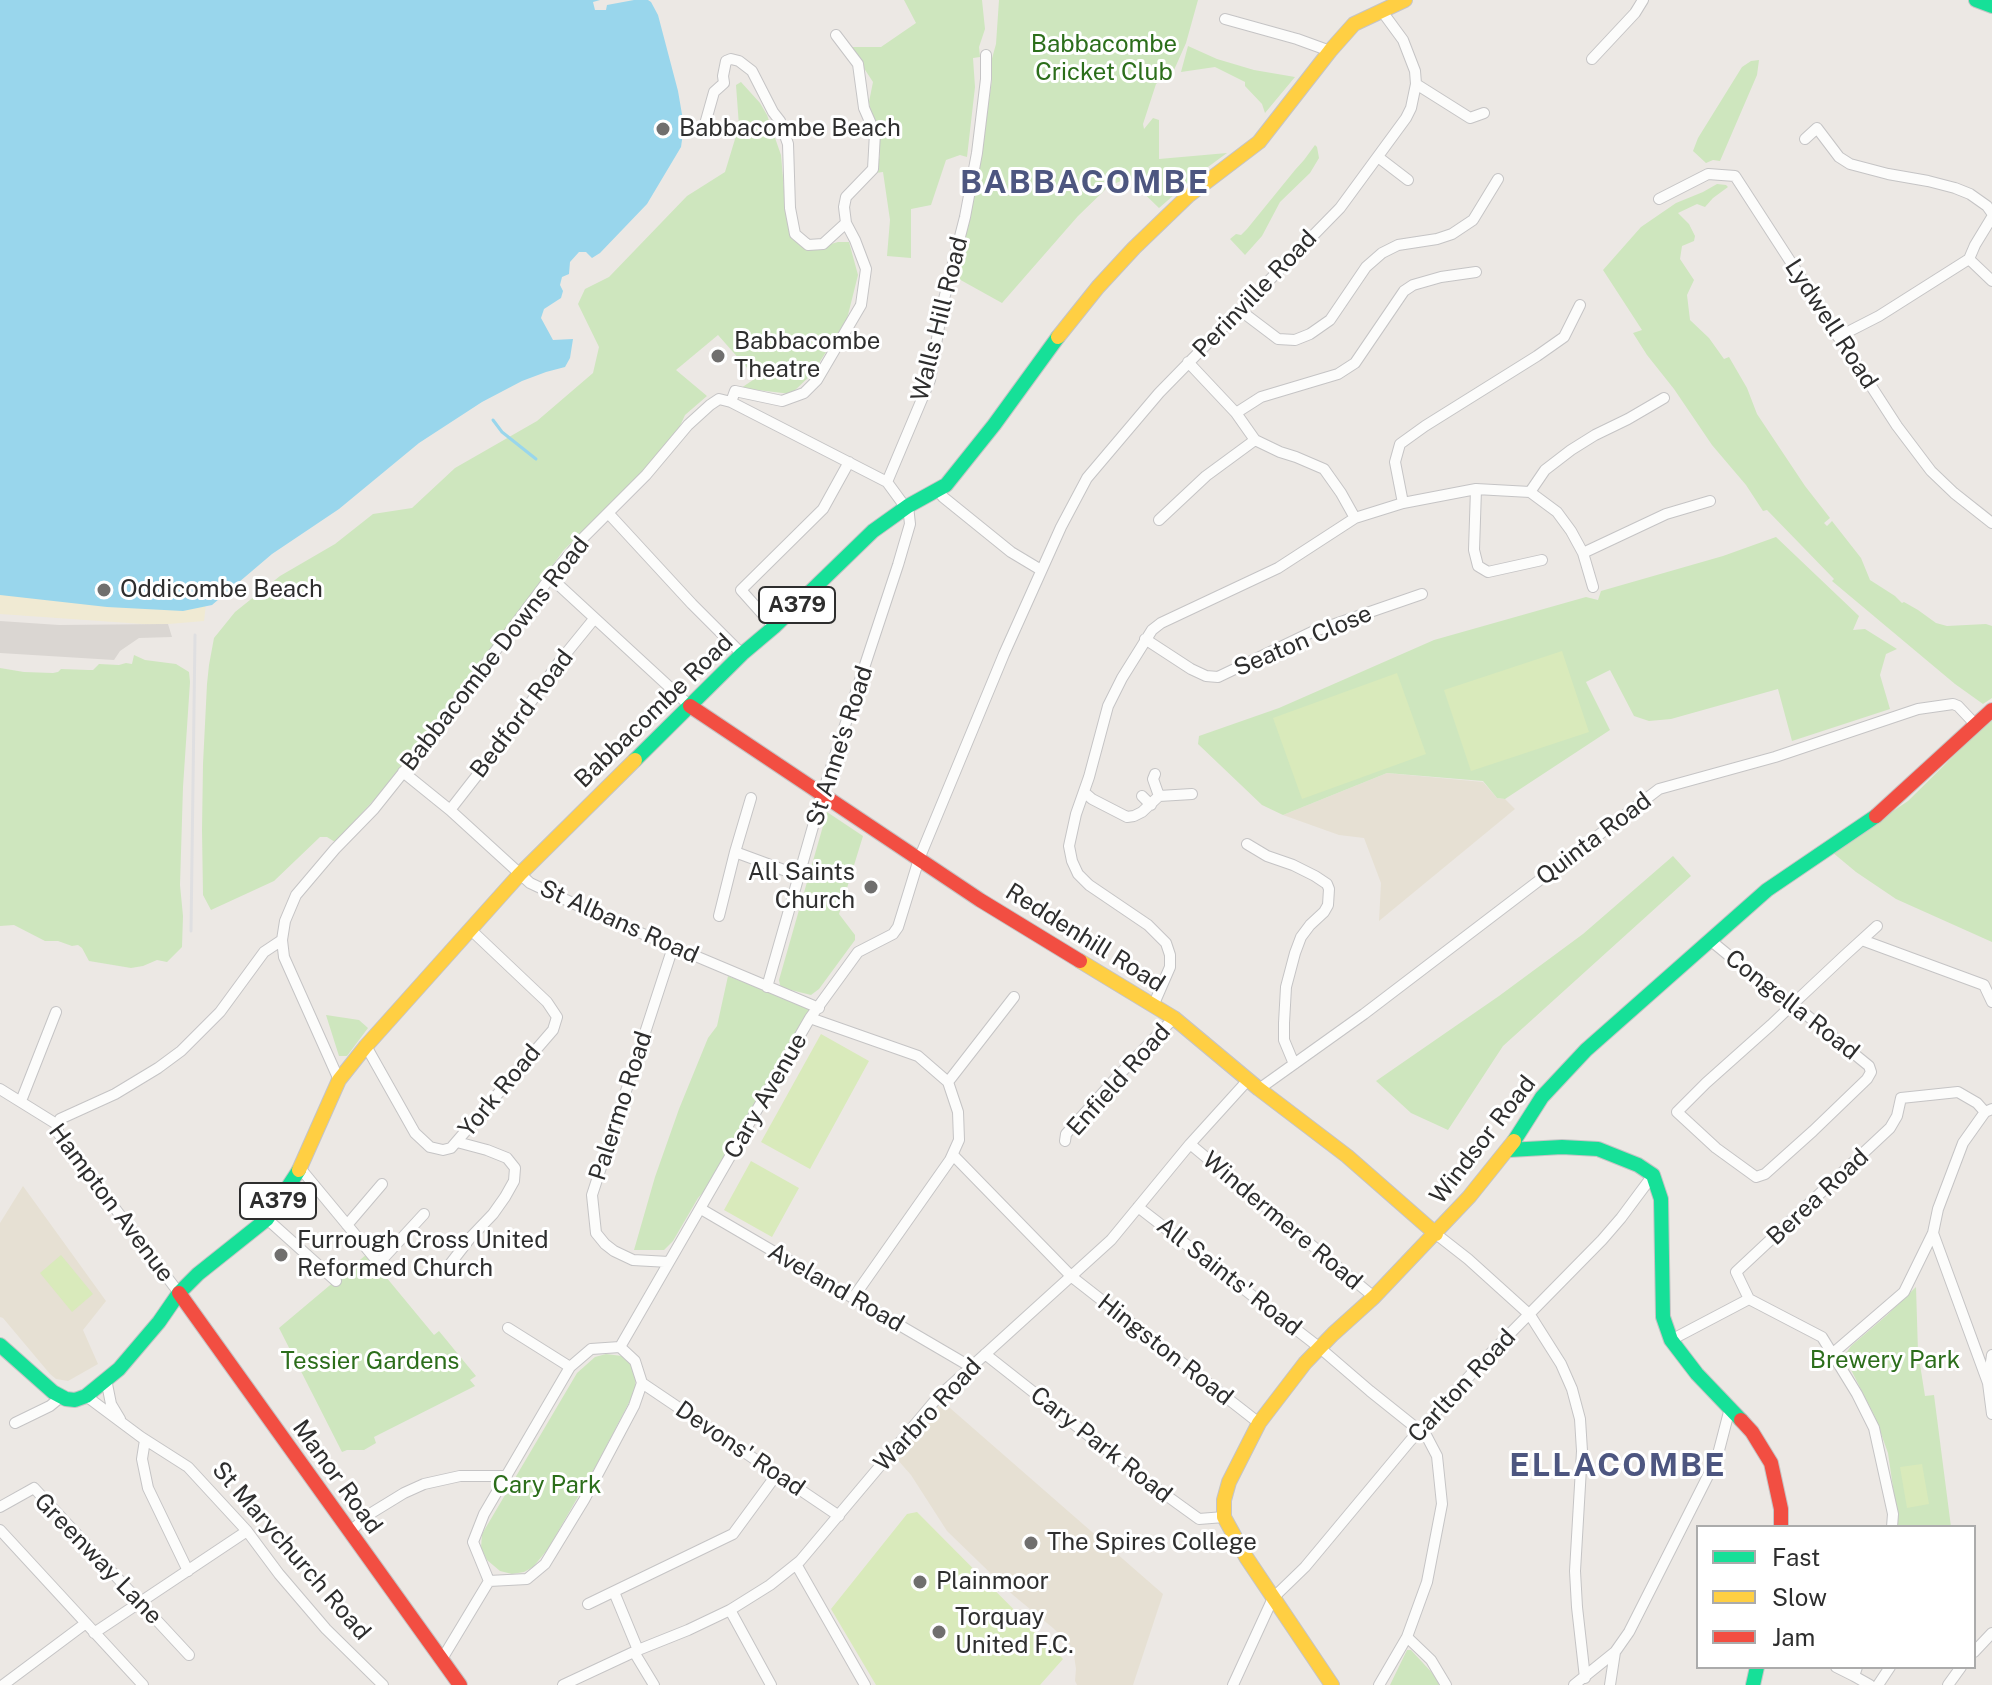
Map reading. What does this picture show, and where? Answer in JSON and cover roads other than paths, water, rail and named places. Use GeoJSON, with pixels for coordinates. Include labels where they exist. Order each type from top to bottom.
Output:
{"type":"FeatureCollection","features":[{"type":"Feature","properties":{"kind":"street","name":"Babbacombe Road"},"geometry":{"type":"LineString","coordinates":[[179,1293],[267,1219],[300,1168],[339,1080],[520,874],[742,654],[873,531],[946,485],[1064,328],[1134,248],[1188,196],[1259,142],[1354,24],[1405,0]]}},
{"type":"Feature","properties":{"kind":"street"},"geometry":{"type":"LineString","coordinates":[[1592,59],[1635,13],[1643,0]]}},
{"type":"Feature","properties":{"kind":"street"},"geometry":{"type":"LineString","coordinates":[[1976,0],[1992,6]]}},
{"type":"Feature","properties":{"kind":"street"},"geometry":{"type":"LineString","coordinates":[[1381,10],[1403,40],[1415,71],[1416,84],[1470,118],[1484,113]]}},
{"type":"Feature","properties":{"kind":"street"},"geometry":{"type":"LineString","coordinates":[[1225,19],[1330,51]]}},
{"type":"Feature","properties":{"kind":"street"},"geometry":{"type":"LineString","coordinates":[[836,35],[858,64],[864,108],[875,133],[873,169],[846,197],[844,207],[846,223],[866,269],[861,305],[817,380],[804,393],[782,401],[735,391],[731,402],[887,482],[907,507]]}},
{"type":"Feature","properties":{"kind":"street","name":"Walls Hill Road"},"geometry":{"type":"LineString","coordinates":[[887,482],[930,380],[943,303],[965,217],[977,153],[986,55]]}},
{"type":"Feature","properties":{"kind":"street"},"geometry":{"type":"LineString","coordinates":[[705,124],[714,92],[724,83],[726,61],[739,61],[752,71],[780,121],[788,144],[790,208],[795,234],[808,245],[823,244],[846,223]]}},
{"type":"Feature","properties":{"kind":"street","name":"Perinville Road"},"geometry":{"type":"LineString","coordinates":[[919,859],[1041,570],[1087,478],[1188,362],[1340,208],[1406,118],[1416,84]]}},
{"type":"Feature","properties":{"kind":"street"},"geometry":{"type":"LineString","coordinates":[[1805,139],[1817,128],[1839,157],[1850,164],[1955,188],[1970,194],[1992,215],[1969,259],[1879,316],[1838,337]]}},
{"type":"Feature","properties":{"kind":"street"},"geometry":{"type":"LineString","coordinates":[[1378,157],[1408,180]]}},
{"type":"Feature","properties":{"kind":"street","name":"Lydwell Road"},"geometry":{"type":"LineString","coordinates":[[1659,199],[1708,174],[1735,176],[1897,426],[1931,471],[1992,523]]}},
{"type":"Feature","properties":{"kind":"street"},"geometry":{"type":"LineString","coordinates":[[1241,311],[1278,339],[1295,340],[1310,334],[1330,320],[1366,267],[1382,253],[1398,245],[1452,234],[1473,220],[1498,179]]}},
{"type":"Feature","properties":{"kind":"street"},"geometry":{"type":"LineString","coordinates":[[1969,259],[1992,281]]}},
{"type":"Feature","properties":{"kind":"street"},"geometry":{"type":"LineString","coordinates":[[1236,413],[1261,397],[1338,374],[1355,363],[1404,291],[1413,285],[1476,272]]}},
{"type":"Feature","properties":{"kind":"street"},"geometry":{"type":"LineString","coordinates":[[1403,503],[1395,462],[1400,444],[1564,337],[1580,305]]}},
{"type":"Feature","properties":{"kind":"street"},"geometry":{"type":"LineString","coordinates":[[1188,362],[1236,413],[1255,440],[1324,469],[1355,518]]}},
{"type":"Feature","properties":{"kind":"street"},"geometry":{"type":"LineString","coordinates":[[1530,492],[1545,470],[1571,450],[1664,398]]}},
{"type":"Feature","properties":{"kind":"street","name":"Babbacombe Downs Road"},"geometry":{"type":"LineString","coordinates":[[282,940],[285,921],[296,895],[374,809],[438,729],[550,577],[584,537],[646,475],[688,425],[719,399],[731,402]]}},
{"type":"Feature","properties":{"kind":"street"},"geometry":{"type":"LineString","coordinates":[[1159,520],[1206,476],[1255,440]]}},
{"type":"Feature","properties":{"kind":"street"},"geometry":{"type":"LineString","coordinates":[[774,627],[741,590],[823,509],[849,462]]}},
{"type":"Feature","properties":{"kind":"street"},"geometry":{"type":"LineString","coordinates":[[1476,489],[1474,550],[1478,566],[1488,572],[1542,560]]}},
{"type":"Feature","properties":{"kind":"street"},"geometry":{"type":"LineString","coordinates":[[1153,1006],[1170,967],[1166,943],[1148,925],[1089,885],[1078,874],[1069,846],[1108,706],[1152,630],[1278,568],[1355,518],[1403,503],[1476,489],[1530,492],[1557,512],[1583,553],[1593,587]]}},
{"type":"Feature","properties":{"kind":"street"},"geometry":{"type":"LineString","coordinates":[[937,490],[1011,552],[1041,570]]}},
{"type":"Feature","properties":{"kind":"street"},"geometry":{"type":"LineString","coordinates":[[1583,553],[1666,514],[1710,501]]}},
{"type":"Feature","properties":{"kind":"street","name":"St Anne's Road"},"geometry":{"type":"LineString","coordinates":[[767,987],[822,795],[910,524],[907,507]]}},
{"type":"Feature","properties":{"kind":"street"},"geometry":{"type":"LineString","coordinates":[[609,514],[742,654]]}},
{"type":"Feature","properties":{"kind":"street"},"geometry":{"type":"LineString","coordinates":[[550,577],[690,706]]}},
{"type":"Feature","properties":{"kind":"street","name":"Seaton Close"},"geometry":{"type":"LineString","coordinates":[[1145,639],[1191,669],[1206,676],[1218,677],[1312,632],[1422,594]]}},
{"type":"Feature","properties":{"kind":"street","name":"Bedford Road"},"geometry":{"type":"LineString","coordinates":[[450,810],[594,619]]}},
{"type":"Feature","properties":{"kind":"street","name":"Quinta Road"},"geometry":{"type":"LineString","coordinates":[[1253,1084],[1294,1064],[1364,1014],[1659,789],[1775,757],[1918,709],[1953,704],[1975,724]]}},
{"type":"Feature","properties":{"kind":"street","name":"Reddenhill Road"},"geometry":{"type":"LineString","coordinates":[[690,706],[980,900],[1174,1018],[1347,1156],[1436,1234]]}},
{"type":"Feature","properties":{"kind":"street","name":"Windsor Road"},"geometry":{"type":"LineString","coordinates":[[1224,1517],[1224,1500],[1229,1482],[1259,1423],[1305,1363],[1436,1234],[1509,1150],[1542,1097],[1586,1050],[1767,890],[1870,821],[1992,710]]}},
{"type":"Feature","properties":{"kind":"street","name":"St Albans Road"},"geometry":{"type":"LineString","coordinates":[[403,772],[530,883],[819,1008]]}},
{"type":"Feature","properties":{"kind":"street"},"geometry":{"type":"LineString","coordinates":[[1155,774],[1153,779],[1159,796]]}},
{"type":"Feature","properties":{"kind":"street"},"geometry":{"type":"LineString","coordinates":[[1084,792],[1127,817],[1151,805],[1159,796],[1192,794]]}},
{"type":"Feature","properties":{"kind":"street"},"geometry":{"type":"LineString","coordinates":[[1142,796],[1151,805]]}},
{"type":"Feature","properties":{"kind":"street"},"geometry":{"type":"LineString","coordinates":[[719,916],[751,798]]}},
{"type":"Feature","properties":{"kind":"street"},"geometry":{"type":"LineString","coordinates":[[1247,844],[1315,876],[1329,889],[1328,905],[1324,912],[1301,937],[1286,987],[1284,1040],[1294,1064]]}},
{"type":"Feature","properties":{"kind":"street"},"geometry":{"type":"LineString","coordinates":[[735,852],[800,876]]}},
{"type":"Feature","properties":{"kind":"street","name":"Cary Avenue"},"geometry":{"type":"LineString","coordinates":[[620,1347],[810,1018],[858,952],[893,934],[898,927],[919,859]]}},
{"type":"Feature","properties":{"kind":"street"},"geometry":{"type":"LineString","coordinates":[[1793,1004],[1877,926]]}},
{"type":"Feature","properties":{"kind":"street","name":"York Road"},"geometry":{"type":"LineString","coordinates":[[366,1046],[415,1133],[430,1147],[451,1148],[553,1030],[557,1017],[547,1002],[471,930]]}},
{"type":"Feature","properties":{"kind":"street"},"geometry":{"type":"LineString","coordinates":[[58,1125],[60,1119],[115,1094],[181,1051],[220,1012],[264,952],[282,940],[284,957],[339,1080]]}},
{"type":"Feature","properties":{"kind":"street","name":"Congella Road"},"geometry":{"type":"LineString","coordinates":[[1710,940],[1793,1004],[1869,1066],[1871,1072],[1824,1121],[1765,1174],[1756,1177],[1716,1148],[1677,1112],[1793,1004]]}},
{"type":"Feature","properties":{"kind":"street"},"geometry":{"type":"LineString","coordinates":[[1862,940],[1984,985],[1992,1002]]}},
{"type":"Feature","properties":{"kind":"street","name":"Palermo Road"},"geometry":{"type":"LineString","coordinates":[[669,1262],[633,1260],[605,1244],[594,1227],[592,1195],[673,947]]}},
{"type":"Feature","properties":{"kind":"street"},"geometry":{"type":"LineString","coordinates":[[948,1082],[1014,997]]}},
{"type":"Feature","properties":{"kind":"street"},"geometry":{"type":"LineString","coordinates":[[21,1101],[56,1012]]}},
{"type":"Feature","properties":{"kind":"street"},"geometry":{"type":"LineString","coordinates":[[810,1018],[918,1056],[948,1082],[958,1112],[959,1140],[953,1155],[853,1298]]}},
{"type":"Feature","properties":{"kind":"street","name":"Enfield Road"},"geometry":{"type":"LineString","coordinates":[[1065,1141],[1066,1134],[1174,1018]]}},
{"type":"Feature","properties":{"kind":"street","name":"Warbro Road"},"geometry":{"type":"LineString","coordinates":[[563,1685],[730,1610],[796,1564],[938,1397],[1111,1240],[1190,1144],[1253,1084]]}},
{"type":"Feature","properties":{"kind":"street","name":"Hampton Avenue"},"geometry":{"type":"LineString","coordinates":[[0,1089],[58,1125],[58,1133],[179,1293]]}},
{"type":"Feature","properties":{"kind":"street","name":"Berea Road"},"geometry":{"type":"LineString","coordinates":[[1749,1299],[1736,1272],[1890,1128],[1897,1116],[1901,1098],[1958,1092],[1988,1110]]}},
{"type":"Feature","properties":{"kind":"street"},"geometry":{"type":"LineString","coordinates":[[1832,1354],[1904,1292],[1933,1233],[1938,1209],[1963,1143],[1988,1110]]}},
{"type":"Feature","properties":{"kind":"street"},"geometry":{"type":"LineString","coordinates":[[447,1268],[493,1214],[514,1181],[515,1168],[507,1158],[457,1142]]}},
{"type":"Feature","properties":{"kind":"street","name":"Windermere Road"},"geometry":{"type":"LineString","coordinates":[[1190,1144],[1374,1297]]}},
{"type":"Feature","properties":{"kind":"street"},"geometry":{"type":"LineString","coordinates":[[1509,1150],[1541,1147],[1598,1149],[1638,1165],[1653,1175],[1661,1199],[1663,1317],[1671,1340],[1697,1374],[1752,1432],[1771,1463],[1781,1509],[1781,1525]]}},
{"type":"Feature","properties":{"kind":"street","name":"Hingston Road"},"geometry":{"type":"LineString","coordinates":[[953,1155],[1072,1277],[1259,1423]]}},
{"type":"Feature","properties":{"kind":"street"},"geometry":{"type":"LineString","coordinates":[[300,1168],[380,1266],[424,1214]]}},
{"type":"Feature","properties":{"kind":"street","name":"Carlton Road"},"geometry":{"type":"LineString","coordinates":[[1233,1685],[1273,1598],[1327,1542],[1486,1358],[1602,1240],[1653,1175]]}},
{"type":"Feature","properties":{"kind":"street"},"geometry":{"type":"LineString","coordinates":[[347,1225],[382,1184]]}},
{"type":"Feature","properties":{"kind":"street","name":"All Saints' Road"},"geometry":{"type":"LineString","coordinates":[[1138,1207],[1320,1348],[1420,1431]]}},
{"type":"Feature","properties":{"kind":"street","name":"Aveland Road"},"geometry":{"type":"LineString","coordinates":[[701,1209],[971,1367]]}},
{"type":"Feature","properties":{"kind":"street"},"geometry":{"type":"LineString","coordinates":[[267,1219],[336,1281]]}},
{"type":"Feature","properties":{"kind":"street"},"geometry":{"type":"LineString","coordinates":[[1933,1233],[1988,1383],[1992,1414]]}},
{"type":"Feature","properties":{"kind":"street"},"geometry":{"type":"LineString","coordinates":[[1436,1234],[1530,1315],[1561,1364],[1572,1389],[1580,1419],[1581,1464],[1575,1571],[1585,1678]]}},
{"type":"Feature","properties":{"kind":"street","name":"A379"},"geometry":{"type":"LineString","coordinates":[[86,1396],[124,1363],[179,1293]]}},
{"type":"Feature","properties":{"kind":"street","name":"Manor Road"},"geometry":{"type":"LineString","coordinates":[[179,1293],[460,1685]]}},
{"type":"Feature","properties":{"kind":"street"},"geometry":{"type":"LineString","coordinates":[[1671,1340],[1749,1299],[1822,1337],[1874,1428],[1893,1514],[1892,1525]]}},
{"type":"Feature","properties":{"kind":"street"},"geometry":{"type":"LineString","coordinates":[[508,1328],[570,1367]]}},
{"type":"Feature","properties":{"kind":"street"},"geometry":{"type":"LineString","coordinates":[[0,1345],[61,1397],[75,1400],[86,1396]]}},
{"type":"Feature","properties":{"kind":"street"},"geometry":{"type":"LineString","coordinates":[[620,1347],[635,1361],[642,1383],[634,1406],[591,1486],[545,1564],[527,1579],[489,1581],[473,1542],[484,1514],[570,1367],[591,1349],[620,1347]]}},
{"type":"Feature","properties":{"kind":"street","name":"Cary Park Road"},"geometry":{"type":"LineString","coordinates":[[985,1354],[1199,1519],[1224,1517]]}},
{"type":"Feature","properties":{"kind":"street"},"geometry":{"type":"LineString","coordinates":[[1988,1383],[1992,1355]]}},
{"type":"Feature","properties":{"kind":"street"},"geometry":{"type":"LineString","coordinates":[[106,1379],[111,1404],[123,1424]]}},
{"type":"Feature","properties":{"kind":"street","name":"Devons' Road"},"geometry":{"type":"LineString","coordinates":[[642,1383],[839,1516]]}},
{"type":"Feature","properties":{"kind":"street","name":"St Marychurch Road"},"geometry":{"type":"LineString","coordinates":[[86,1396],[145,1440],[188,1467],[247,1531],[326,1629],[383,1685]]}},
{"type":"Feature","properties":{"kind":"street"},"geometry":{"type":"LineString","coordinates":[[15,1423],[50,1406],[61,1397]]}},
{"type":"Feature","properties":{"kind":"street"},"geometry":{"type":"LineString","coordinates":[[1574,1685],[1615,1652],[1629,1632],[1717,1458],[1730,1408]]}},
{"type":"Feature","properties":{"kind":"street"},"geometry":{"type":"LineString","coordinates":[[1379,1685],[1407,1637],[1427,1582],[1442,1504],[1437,1456],[1426,1435],[1420,1431]]}},
{"type":"Feature","properties":{"kind":"street"},"geometry":{"type":"LineString","coordinates":[[145,1440],[142,1459],[148,1488],[188,1571]]}},
{"type":"Feature","properties":{"kind":"street"},"geometry":{"type":"LineString","coordinates":[[588,1604],[733,1534],[777,1474]]}},
{"type":"Feature","properties":{"kind":"street"},"geometry":{"type":"LineString","coordinates":[[349,1532],[394,1499],[424,1484],[460,1476],[507,1476]]}},
{"type":"Feature","properties":{"kind":"street","name":"Greenway Lane"},"geometry":{"type":"LineString","coordinates":[[0,1507],[34,1488],[189,1655]]}},
{"type":"Feature","properties":{"kind":"street"},"geometry":{"type":"LineString","coordinates":[[1224,1517],[1233,1537],[1332,1685]]}},
{"type":"Feature","properties":{"kind":"street"},"geometry":{"type":"LineString","coordinates":[[0,1530],[143,1685]]}},
{"type":"Feature","properties":{"kind":"street"},"geometry":{"type":"LineString","coordinates":[[94,1633],[247,1531]]}},
{"type":"Feature","properties":{"kind":"street"},"geometry":{"type":"LineString","coordinates":[[796,1564],[865,1685]]}},
{"type":"Feature","properties":{"kind":"street"},"geometry":{"type":"LineString","coordinates":[[442,1659],[489,1581]]}},
{"type":"Feature","properties":{"kind":"street"},"geometry":{"type":"LineString","coordinates":[[614,1592],[636,1651],[654,1685]]}},
{"type":"Feature","properties":{"kind":"street"},"geometry":{"type":"LineString","coordinates":[[730,1610],[771,1685]]}},
{"type":"Feature","properties":{"kind":"street"},"geometry":{"type":"LineString","coordinates":[[3,1685],[86,1623]]}},
{"type":"Feature","properties":{"kind":"street"},"geometry":{"type":"LineString","coordinates":[[1976,1650],[1992,1633]]}},
{"type":"Feature","properties":{"kind":"street"},"geometry":{"type":"LineString","coordinates":[[1407,1637],[1431,1660],[1446,1685]]}},
{"type":"Feature","properties":{"kind":"street"},"geometry":{"type":"LineString","coordinates":[[1610,1685],[1615,1652]]}},
{"type":"Feature","properties":{"kind":"street"},"geometry":{"type":"LineString","coordinates":[[1856,1671],[1870,1685]]}},
{"type":"Feature","properties":{"kind":"water"},"geometry":{"type":"Polygon","coordinates":[[[0,0],[600,0],[593,2],[595,10],[606,10],[607,5],[648,0],[658,15],[678,91],[684,126],[681,147],[647,204],[600,253],[592,258],[586,252],[579,252],[570,262],[569,274],[562,277],[561,298],[544,309],[541,318],[553,340],[573,339],[565,367],[522,381],[482,402],[419,443],[339,509],[272,554],[212,605],[183,611],[107,607],[0,595],[0,0]]]}},
{"type":"Feature","properties":{"kind":"waterway"},"geometry":{"type":"LineString","coordinates":[[493,420],[502,432],[536,459]]}},
{"type":"Feature","properties":{"kind":"railway"},"geometry":{"type":"LineString","coordinates":[[191,931],[195,635]]}},
{"type":"Feature","properties":{"kind":"place","name":"Babbacombe Beach"},"geometry":{"type":"Point","coordinates":[663,129]}},
{"type":"Feature","properties":{"kind":"place","name":"Babbacombe Theatre"},"geometry":{"type":"Point","coordinates":[718,356]}},
{"type":"Feature","properties":{"kind":"place","name":"Oddicombe Beach"},"geometry":{"type":"Point","coordinates":[104,590]}},
{"type":"Feature","properties":{"kind":"place","name":"All Saints Church"},"geometry":{"type":"Point","coordinates":[871,887]}},
{"type":"Feature","properties":{"kind":"place","name":"Furrough Cross United Reformed Church"},"geometry":{"type":"Point","coordinates":[281,1255]}},
{"type":"Feature","properties":{"kind":"place","name":"The Spires College"},"geometry":{"type":"Point","coordinates":[1031,1543]}},
{"type":"Feature","properties":{"kind":"place","name":"Plainmoor"},"geometry":{"type":"Point","coordinates":[920,1582]}},
{"type":"Feature","properties":{"kind":"place","name":"Torquay United F.C."},"geometry":{"type":"Point","coordinates":[939,1632]}},
{"type":"Feature","properties":{"kind":"district","name":"BABBACOMBE"},"geometry":{"type":"Point","coordinates":[1085,183]}},
{"type":"Feature","properties":{"kind":"district","name":"ELLACOMBE"},"geometry":{"type":"Point","coordinates":[1618,1466]}},
{"type":"Feature","properties":{"kind":"park label","name":"Babbacombe Cricket Club"},"geometry":{"type":"Point","coordinates":[1104,59]}},
{"type":"Feature","properties":{"kind":"park label","name":"Brewery Park"},"geometry":{"type":"Point","coordinates":[1885,1361]}},
{"type":"Feature","properties":{"kind":"park label","name":"Tessier Gardens"},"geometry":{"type":"Point","coordinates":[370,1362]}},
{"type":"Feature","properties":{"kind":"park label","name":"Cary Park"},"geometry":{"type":"Point","coordinates":[547,1486]}}]}
